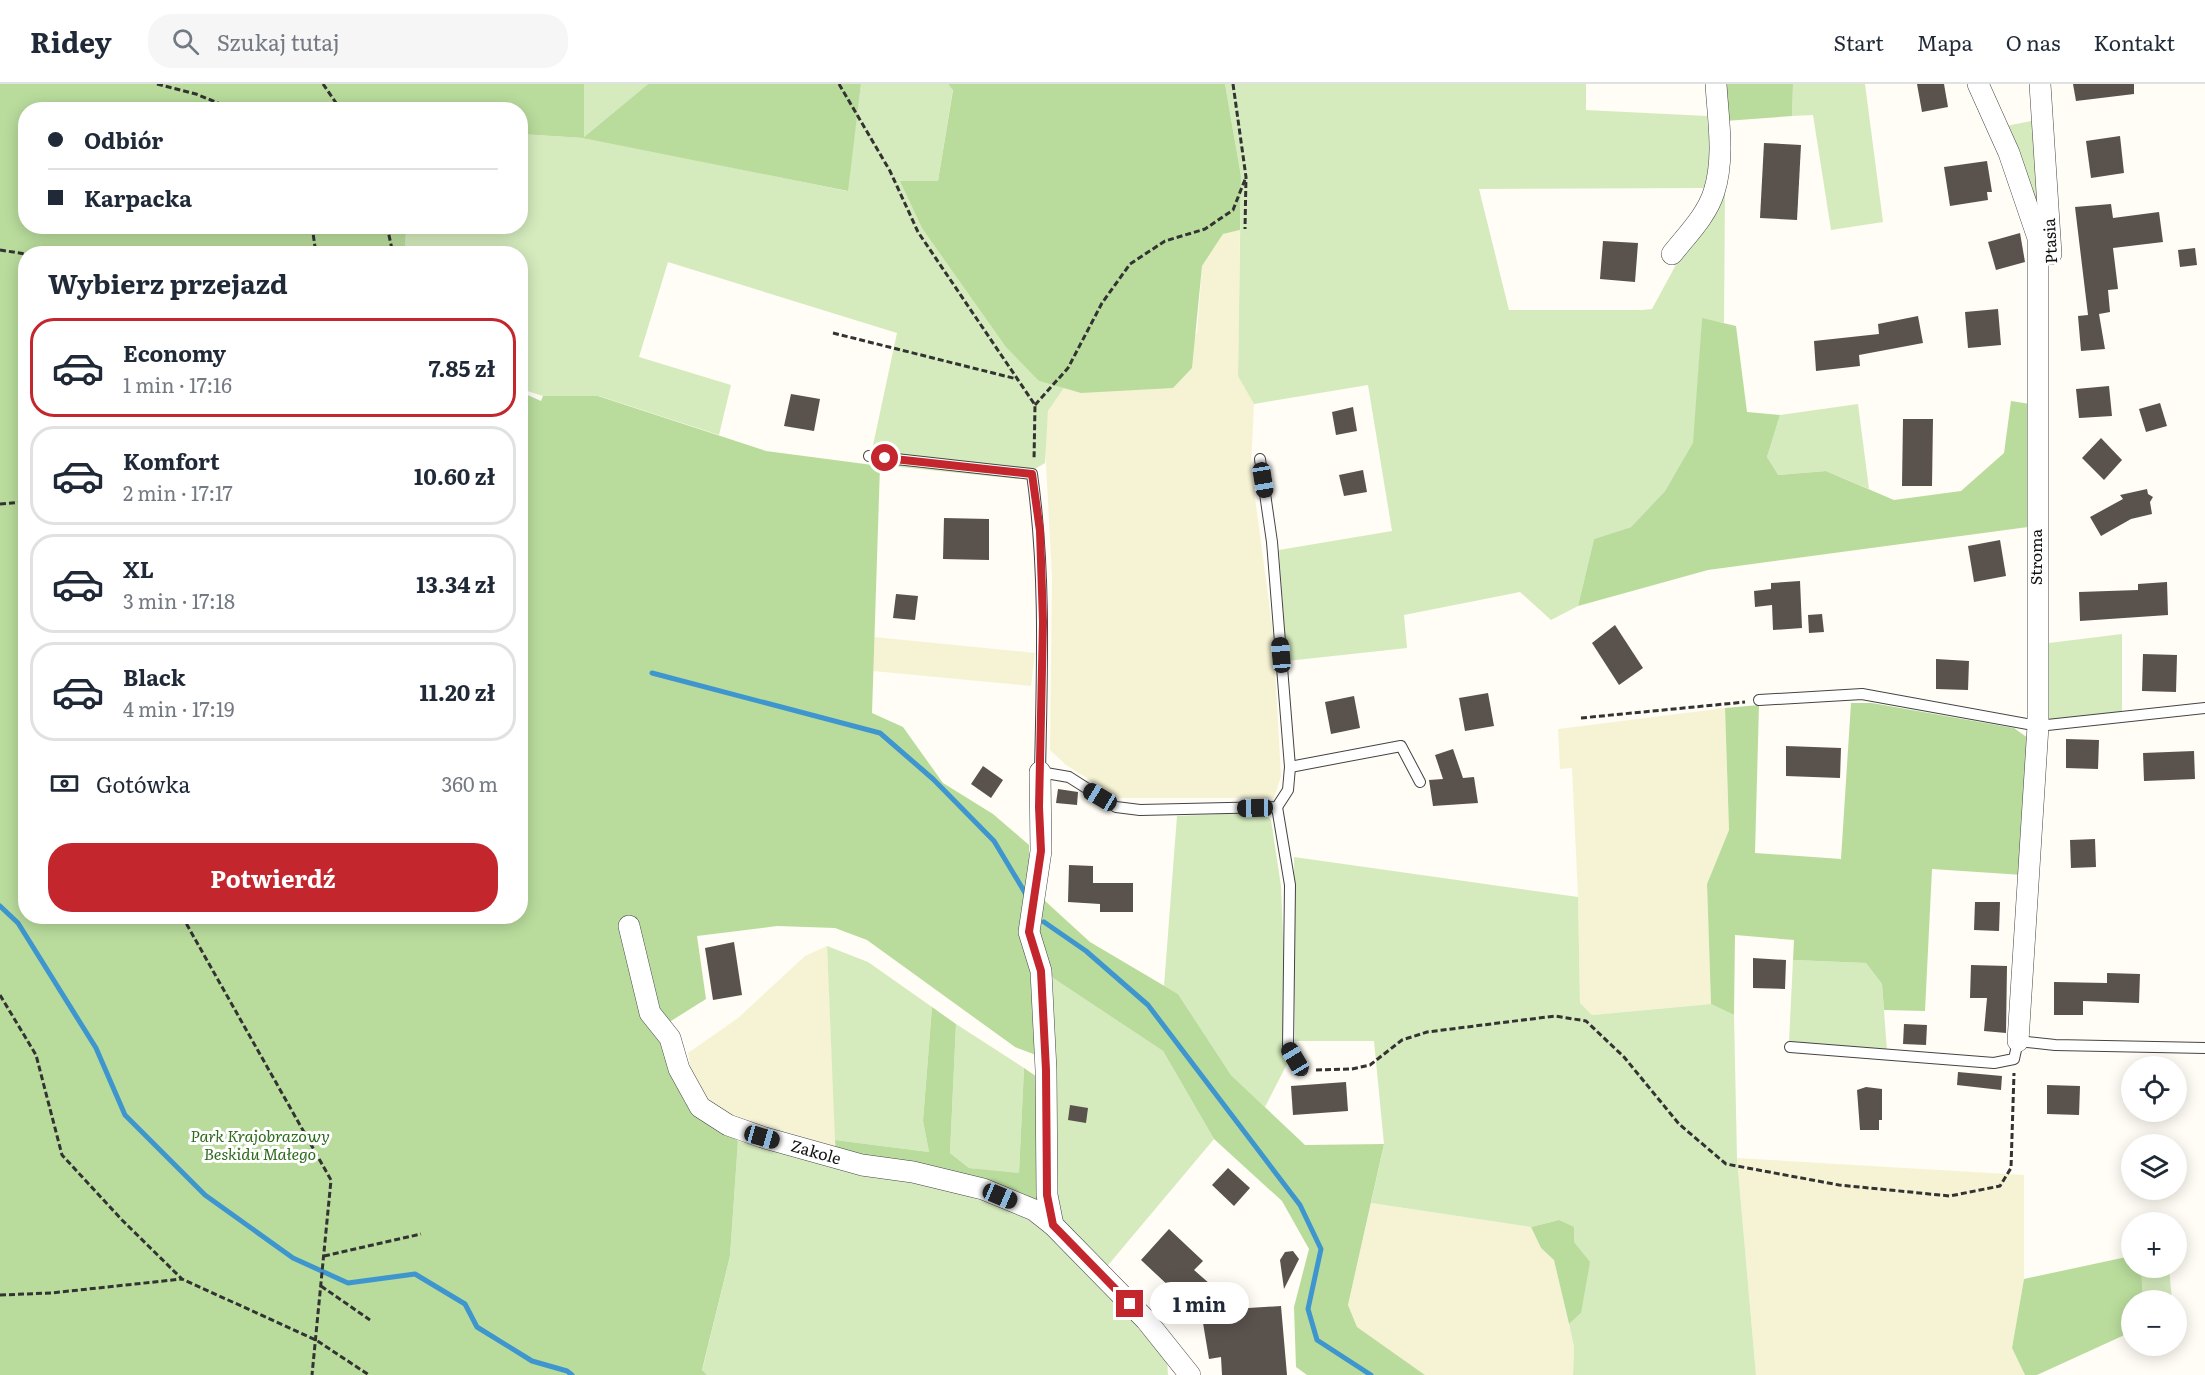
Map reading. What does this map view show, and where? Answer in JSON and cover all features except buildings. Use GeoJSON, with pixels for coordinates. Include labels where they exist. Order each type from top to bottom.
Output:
{"type":"FeatureCollection","features":[{"type":"Feature","properties":{"kind":"street"},"geometry":{"type":"LineString","coordinates":[[1672,254],[1701,216],[1714,193],[1720,163],[1716,84]]}},
{"type":"Feature","properties":{"kind":"street","name":"Stroma"},"geometry":{"type":"LineString","coordinates":[[1978,84],[2009,153],[2038,238],[2045,304],[2036,553],[2038,726],[2016,1050]]}},
{"type":"Feature","properties":{"kind":"street","name":"Ptasia"},"geometry":{"type":"LineString","coordinates":[[2040,84],[2051,254],[2045,304],[2052,398]]}},
{"type":"Feature","properties":{"kind":"street"},"geometry":{"type":"LineString","coordinates":[[1040,772],[1041,851],[1029,932],[1041,971],[1046,1070],[1047,1195],[1053,1225]]}},
{"type":"Feature","properties":{"kind":"street","name":"Zakole"},"geometry":{"type":"LineString","coordinates":[[629,926],[650,1013],[670,1038],[679,1069],[700,1107],[728,1125],[762,1137],[862,1165],[913,1172],[983,1189],[1034,1210],[1053,1225],[1146,1320],[1178,1366],[1190,1375]]}},
{"type":"Feature","properties":{"kind":"lane"},"geometry":{"type":"LineString","coordinates":[[869,456],[1032,474],[1040,531],[1043,622],[1040,772],[1069,777],[1116,807],[1140,810],[1277,807]]}},
{"type":"Feature","properties":{"kind":"lane"},"geometry":{"type":"LineString","coordinates":[[1260,459],[1272,542],[1290,767],[1287,790],[1277,807],[1290,885],[1288,1047],[1302,1070]]}},
{"type":"Feature","properties":{"kind":"lane"},"geometry":{"type":"LineString","coordinates":[[1759,700],[1862,694],[2038,726],[2205,708]]}},
{"type":"Feature","properties":{"kind":"lane"},"geometry":{"type":"LineString","coordinates":[[1290,767],[1401,746],[1420,782]]}},
{"type":"Feature","properties":{"kind":"lane"},"geometry":{"type":"LineString","coordinates":[[1790,1047],[1994,1063],[2016,1050],[2055,1045],[2205,1048]]}},
{"type":"Feature","properties":{"kind":"path"},"geometry":{"type":"LineString","coordinates":[[157,84],[196,94],[216,102]]}},
{"type":"Feature","properties":{"kind":"path"},"geometry":{"type":"LineString","coordinates":[[323,84],[335,102]]}},
{"type":"Feature","properties":{"kind":"path"},"geometry":{"type":"LineString","coordinates":[[839,84],[890,171],[918,232],[1035,405],[1032,474]]}},
{"type":"Feature","properties":{"kind":"path"},"geometry":{"type":"LineString","coordinates":[[1233,84],[1246,177],[1245,229]]}},
{"type":"Feature","properties":{"kind":"path"},"geometry":{"type":"LineString","coordinates":[[1035,405],[1068,368],[1102,303],[1130,264],[1166,241],[1205,229],[1233,210],[1246,177]]}},
{"type":"Feature","properties":{"kind":"path"},"geometry":{"type":"LineString","coordinates":[[0,250],[18,253]]}},
{"type":"Feature","properties":{"kind":"path"},"geometry":{"type":"LineString","coordinates":[[833,333],[949,360],[1017,379]]}},
{"type":"Feature","properties":{"kind":"path"},"geometry":{"type":"LineString","coordinates":[[0,504],[18,503]]}},
{"type":"Feature","properties":{"kind":"path"},"geometry":{"type":"LineString","coordinates":[[1581,718],[1759,700]]}},
{"type":"Feature","properties":{"kind":"path"},"geometry":{"type":"LineString","coordinates":[[187,924],[331,1180],[312,1375]]}},
{"type":"Feature","properties":{"kind":"path"},"geometry":{"type":"LineString","coordinates":[[0,995],[36,1055],[62,1155],[122,1220],[182,1279],[316,1340],[369,1375]]}},
{"type":"Feature","properties":{"kind":"path"},"geometry":{"type":"LineString","coordinates":[[1302,1070],[1352,1069],[1370,1065],[1402,1040],[1427,1032],[1465,1025],[1555,1016],[1586,1022],[1624,1057],[1679,1124],[1726,1164],[1839,1185],[1950,1196],[2000,1186],[2012,1168],[2016,1050]]}},
{"type":"Feature","properties":{"kind":"path"},"geometry":{"type":"LineString","coordinates":[[324,1256],[421,1234]]}},
{"type":"Feature","properties":{"kind":"path"},"geometry":{"type":"LineString","coordinates":[[0,1295],[51,1293],[182,1279]]}},
{"type":"Feature","properties":{"kind":"path"},"geometry":{"type":"LineString","coordinates":[[321,1286],[370,1320]]}},
{"type":"Feature","properties":{"kind":"shaded area"},"geometry":{"type":"Polygon","coordinates":[[[1240,230],[1238,375],[1254,404],[1251,467],[1273,633],[1281,776],[1274,798],[1119,798],[1066,765],[1050,750],[1052,577],[1045,446],[1048,411],[1064,388],[1081,393],[1197,333],[1202,266],[1223,234],[1240,230]]]}},
{"type":"Feature","properties":{"kind":"shaded area"},"geometry":{"type":"Polygon","coordinates":[[[874,637],[1035,653],[1031,686],[873,671],[874,637]]]}},
{"type":"Feature","properties":{"kind":"shaded area"},"geometry":{"type":"Polygon","coordinates":[[[1725,708],[1729,830],[1707,884],[1711,1004],[1592,1015],[1580,1004],[1572,768],[1560,769],[1558,729],[1725,708]]]}},
{"type":"Feature","properties":{"kind":"shaded area"},"geometry":{"type":"Polygon","coordinates":[[[827,946],[836,1147],[733,1116],[706,1098],[691,1071],[688,1053],[738,1018],[805,956],[827,946]]]}},
{"type":"Feature","properties":{"kind":"shaded area"},"geometry":{"type":"Polygon","coordinates":[[[1737,1158],[2024,1175],[2024,1279],[2012,1348],[2025,1375],[1756,1375],[1737,1158]]]}},
{"type":"Feature","properties":{"kind":"shaded area"},"geometry":{"type":"Polygon","coordinates":[[[1371,1203],[1531,1227],[1541,1248],[1554,1259],[1574,1347],[1573,1375],[1425,1375],[1357,1327],[1348,1305],[1371,1203]]]}},
{"type":"Feature","properties":{"kind":"green space","name":"Park Krajobrazowy Beskidu Małego"},"geometry":{"type":"Polygon","coordinates":[[[0,84],[584,84],[584,137],[648,84],[861,84],[848,191],[583,138],[528,134],[528,102],[18,102],[18,234],[406,234],[405,246],[18,246],[18,924],[528,924],[528,395],[541,401],[543,396],[598,396],[766,451],[880,466],[872,713],[903,727],[943,783],[993,814],[1029,845],[1029,954],[1036,1055],[1015,1047],[867,940],[835,928],[777,926],[697,936],[706,999],[671,1021],[662,1024],[672,1068],[685,1103],[738,1141],[730,1256],[702,1370],[707,1375],[0,1375],[0,84]]]}},
{"type":"Feature","properties":{"kind":"green space"},"geometry":{"type":"Polygon","coordinates":[[[584,84],[648,84],[584,137],[847,191],[861,84],[948,84],[953,89],[938,181],[901,181],[1039,381],[1064,388],[1048,411],[1045,463],[1018,479],[869,464],[897,333],[668,262],[639,357],[731,385],[719,435],[599,396],[543,396],[528,391],[528,246],[405,246],[406,234],[528,234],[528,134],[583,138],[584,84]]]}},
{"type":"Feature","properties":{"kind":"green space"},"geometry":{"type":"Polygon","coordinates":[[[948,84],[1225,84],[1241,176],[1240,230],[1223,234],[1202,266],[1192,368],[1173,388],[1081,393],[1039,381],[1006,347],[922,228],[900,181],[938,181],[953,90],[948,84]]]}},
{"type":"Feature","properties":{"kind":"green space"},"geometry":{"type":"Polygon","coordinates":[[[1225,84],[1586,84],[1586,110],[1707,116],[1711,159],[1704,188],[1479,189],[1509,310],[1642,310],[1652,309],[1679,259],[1725,189],[1724,323],[1702,319],[1694,443],[1665,491],[1631,527],[1594,539],[1578,606],[1551,620],[1520,592],[1404,615],[1407,648],[1287,661],[1279,550],[1392,531],[1368,385],[1254,404],[1238,376],[1241,176],[1225,84]]]}},
{"type":"Feature","properties":{"kind":"green space"},"geometry":{"type":"Polygon","coordinates":[[[1725,84],[1793,84],[1792,116],[1725,121],[1725,84]]]}},
{"type":"Feature","properties":{"kind":"green space"},"geometry":{"type":"Polygon","coordinates":[[[1793,84],[1865,84],[1883,222],[1831,230],[1813,115],[1792,116],[1793,84]]]}},
{"type":"Feature","properties":{"kind":"green space"},"geometry":{"type":"Polygon","coordinates":[[[2036,120],[2039,218],[2006,126],[2036,120]]]}},
{"type":"Feature","properties":{"kind":"green space"},"geometry":{"type":"Polygon","coordinates":[[[1702,318],[1736,326],[1747,412],[1780,415],[1767,457],[1778,475],[1826,471],[1894,500],[1961,491],[2004,453],[2011,401],[2030,404],[2028,527],[1708,570],[1578,606],[1594,539],[1631,527],[1665,491],[1693,443],[1702,318]]]}},
{"type":"Feature","properties":{"kind":"green space"},"geometry":{"type":"Polygon","coordinates":[[[1858,404],[1869,489],[1826,471],[1777,475],[1767,457],[1780,415],[1858,404]]]}},
{"type":"Feature","properties":{"kind":"green space"},"geometry":{"type":"Polygon","coordinates":[[[2122,634],[2122,712],[2049,720],[2042,708],[2049,643],[2122,634]]]}},
{"type":"Feature","properties":{"kind":"green space"},"geometry":{"type":"Polygon","coordinates":[[[1851,703],[1872,703],[2014,728],[2032,741],[2023,875],[1932,869],[1925,1011],[1884,1010],[1882,984],[1866,963],[1793,960],[1794,940],[1735,935],[1734,1015],[1711,1004],[1707,884],[1729,830],[1725,708],[1759,705],[1755,853],[1841,859],[1851,703]]]}},
{"type":"Feature","properties":{"kind":"green space"},"geometry":{"type":"Polygon","coordinates":[[[1262,812],[1271,820],[1281,886],[1288,1062],[1265,1107],[1231,1075],[1178,994],[1164,986],[1177,816],[1262,812]]]}},
{"type":"Feature","properties":{"kind":"green space"},"geometry":{"type":"Polygon","coordinates":[[[1294,857],[1578,897],[1580,1003],[1592,1015],[1711,1004],[1734,1015],[1737,1158],[1756,1375],[1573,1375],[1574,1347],[1569,1324],[1581,1313],[1574,1242],[1559,1220],[1531,1227],[1371,1203],[1384,1144],[1374,1041],[1295,1041],[1294,857]]]}},
{"type":"Feature","properties":{"kind":"green space"},"geometry":{"type":"Polygon","coordinates":[[[1044,900],[1090,942],[1178,994],[1231,1075],[1305,1145],[1384,1144],[1348,1305],[1357,1327],[1425,1375],[1307,1375],[1296,1367],[1294,1307],[1309,1249],[1282,1201],[1214,1139],[1163,1051],[1053,978],[1036,933],[1044,900]]]}},
{"type":"Feature","properties":{"kind":"green space"},"geometry":{"type":"Polygon","coordinates":[[[827,946],[868,962],[932,1007],[923,1121],[929,1152],[835,1140],[827,946]]]}},
{"type":"Feature","properties":{"kind":"green space"},"geometry":{"type":"Polygon","coordinates":[[[1793,960],[1866,963],[1882,984],[1887,1051],[1789,1042],[1793,960]]]}},
{"type":"Feature","properties":{"kind":"green space"},"geometry":{"type":"Polygon","coordinates":[[[1053,978],[1163,1051],[1214,1139],[1104,1270],[1060,1218],[1054,1185],[1053,978]]]}},
{"type":"Feature","properties":{"kind":"green space"},"geometry":{"type":"Polygon","coordinates":[[[932,1007],[956,1024],[950,1153],[969,1168],[1019,1173],[1024,1068],[1040,1079],[1041,1197],[1031,1202],[836,1153],[835,1140],[929,1152],[923,1121],[932,1007]]]}},
{"type":"Feature","properties":{"kind":"green space"},"geometry":{"type":"Polygon","coordinates":[[[956,1024],[1024,1068],[1019,1174],[969,1168],[950,1153],[956,1024]]]}},
{"type":"Feature","properties":{"kind":"green space"},"geometry":{"type":"Polygon","coordinates":[[[738,1141],[854,1173],[926,1183],[1004,1208],[1044,1227],[1167,1359],[1168,1375],[707,1375],[702,1371],[730,1256],[738,1141]]]}},
{"type":"Feature","properties":{"kind":"green space"},"geometry":{"type":"Polygon","coordinates":[[[1559,1220],[1574,1227],[1574,1242],[1590,1262],[1581,1313],[1569,1324],[1554,1260],[1541,1248],[1531,1227],[1559,1220]]]}},
{"type":"Feature","properties":{"kind":"green space"},"geometry":{"type":"Polygon","coordinates":[[[2121,1258],[2121,1278],[2142,1278],[2142,1290],[2121,1290],[2121,1337],[2037,1375],[2025,1375],[2012,1348],[2024,1279],[2121,1258]]]}},
{"type":"Feature","properties":{"kind":"green space"},"geometry":{"type":"Polygon","coordinates":[[[2142,1278],[2170,1278],[2171,1290],[2142,1290],[2142,1278]]]}},
{"type":"Feature","properties":{"kind":"waterway"},"geometry":{"type":"LineString","coordinates":[[652,673],[880,733],[933,779],[994,841],[1027,896]]}},
{"type":"Feature","properties":{"kind":"waterway"},"geometry":{"type":"LineString","coordinates":[[0,906],[18,923]]}},
{"type":"Feature","properties":{"kind":"waterway"},"geometry":{"type":"LineString","coordinates":[[1044,922],[1086,951],[1148,1005],[1300,1205],[1321,1249],[1308,1309],[1317,1340],[1371,1375]]}},
{"type":"Feature","properties":{"kind":"waterway"},"geometry":{"type":"LineString","coordinates":[[19,924],[96,1048],[125,1115],[205,1195],[293,1258],[348,1283],[415,1274],[465,1304],[477,1327],[532,1361],[567,1371],[572,1375]]}},
{"type":"Feature","properties":{"kind":"route"},"geometry":{"type":"LineString","coordinates":[[885,458],[1032,474],[1040,531],[1043,622],[1039,807],[1041,851],[1029,932],[1041,971],[1046,1070],[1047,1195],[1053,1225],[1130,1304]]}}]}
